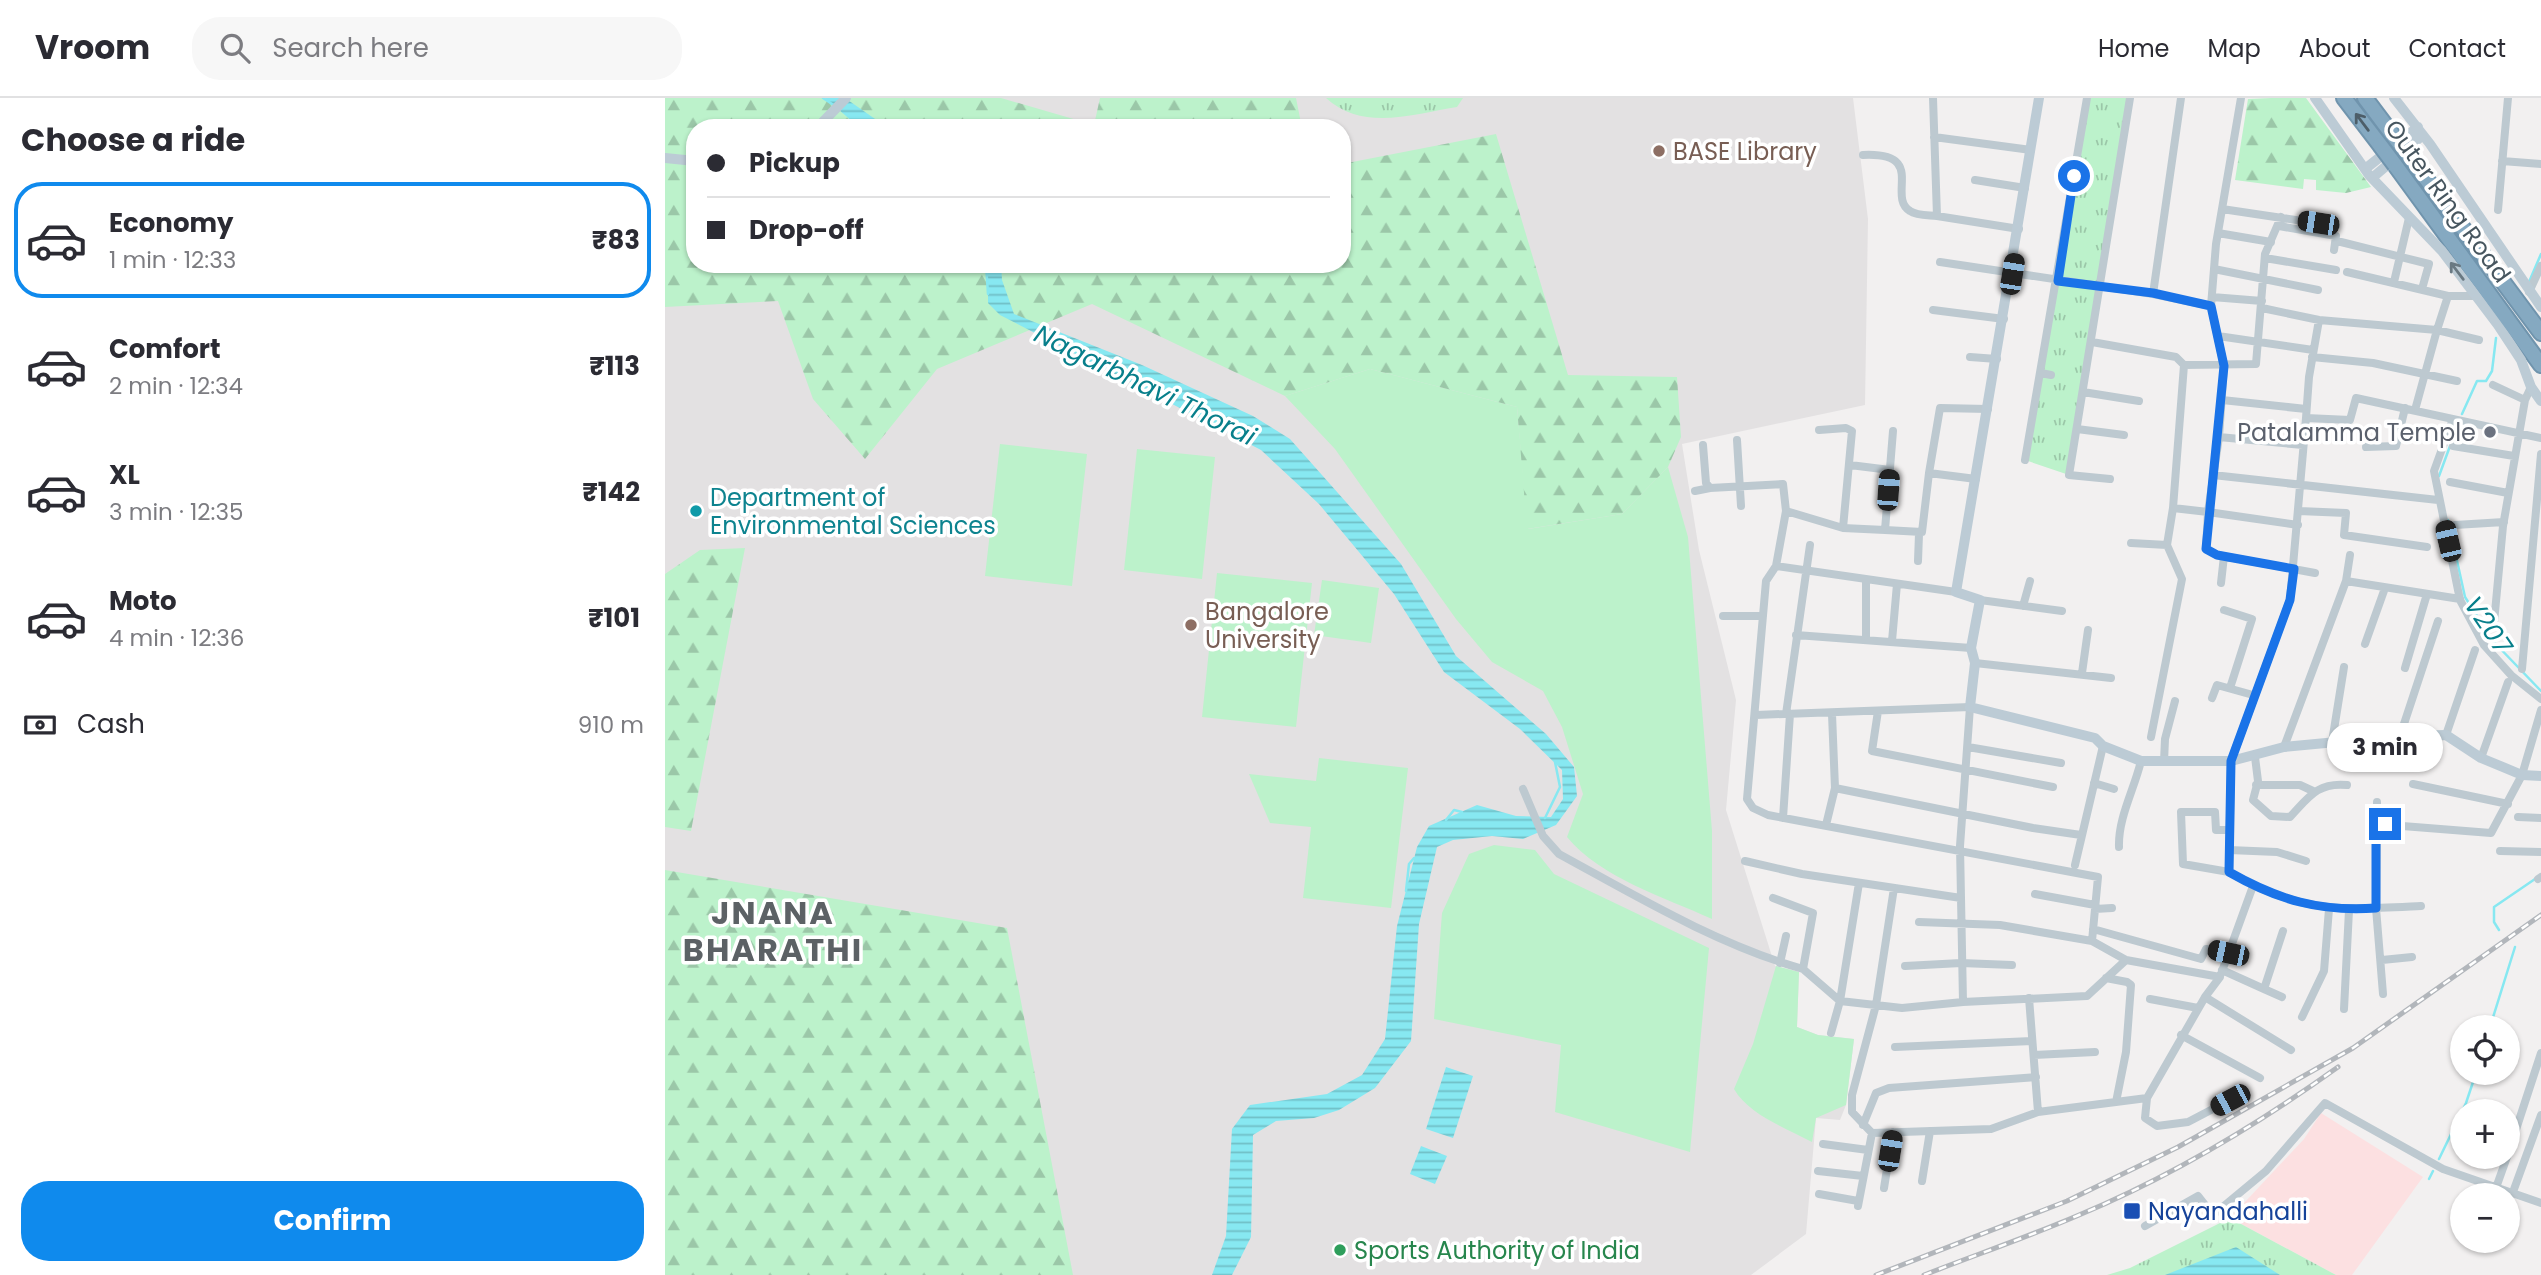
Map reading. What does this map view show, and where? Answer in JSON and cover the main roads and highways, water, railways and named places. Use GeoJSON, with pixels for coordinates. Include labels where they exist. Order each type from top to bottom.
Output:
{"type":"FeatureCollection","features":[{"type":"Feature","properties":{"kind":"highway","name":"Outer Ring Road"},"geometry":{"type":"LineString","coordinates":[[2344,98],[2395,165],[2527,356],[2541,365]]}},
{"type":"Feature","properties":{"kind":"highway","name":"Outer Ring Road"},"geometry":{"type":"LineString","coordinates":[[2365,98],[2541,333]]}},
{"type":"Feature","properties":{"kind":"water"},"geometry":{"type":"Polygon","coordinates":[[[825,98],[845,98],[875,119],[850,119],[825,98]]]}},
{"type":"Feature","properties":{"kind":"water","name":"Nagarbhavi Thorai"},"geometry":{"type":"Polygon","coordinates":[[[988,273],[1002,273],[1014,314],[1142,365],[1253,416],[1290,439],[1401,564],[1456,656],[1546,734],[1574,767],[1577,796],[1556,825],[1523,839],[1492,836],[1453,840],[1437,847],[1419,924],[1411,1041],[1375,1088],[1339,1110],[1314,1118],[1276,1121],[1253,1135],[1251,1237],[1232,1275],[1212,1275],[1226,1236],[1232,1129],[1250,1105],[1327,1094],[1362,1075],[1385,1039],[1397,926],[1417,847],[1429,826],[1477,805],[1516,816],[1551,817],[1563,799],[1562,770],[1520,729],[1444,672],[1394,594],[1319,504],[1261,450],[1000,315],[988,303],[988,273]]]}},
{"type":"Feature","properties":{"kind":"water"},"geometry":{"type":"Polygon","coordinates":[[[1446,1067],[1473,1076],[1453,1138],[1426,1129],[1446,1067]]]}},
{"type":"Feature","properties":{"kind":"water"},"geometry":{"type":"Polygon","coordinates":[[[1421,1146],[1447,1156],[1435,1184],[1410,1174],[1421,1146]]]}},
{"type":"Feature","properties":{"kind":"water"},"geometry":{"type":"Polygon","coordinates":[[[2236,1247],[2280,1275],[2165,1275],[2236,1247]]]}},
{"type":"Feature","properties":{"kind":"waterway","name":"Nagarbhavi Thorai"},"geometry":{"type":"LineString","coordinates":[[823,98],[832,104]]}},
{"type":"Feature","properties":{"kind":"waterway","name":"V207"},"geometry":{"type":"LineString","coordinates":[[2529,282],[2541,254]]}},
{"type":"Feature","properties":{"kind":"waterway","name":"Nagarbhavi Thorai"},"geometry":{"type":"LineString","coordinates":[[987,273],[988,294]]}},
{"type":"Feature","properties":{"kind":"waterway","name":"V207"},"geometry":{"type":"LineString","coordinates":[[2462,414],[2477,381],[2486,381],[2492,371],[2496,338]]}},
{"type":"Feature","properties":{"kind":"waterway","name":"V207"},"geometry":{"type":"LineString","coordinates":[[2439,476],[2457,427]]}},
{"type":"Feature","properties":{"kind":"waterway","name":"V207"},"geometry":{"type":"LineString","coordinates":[[2448,520],[2465,597],[2492,640],[2541,691]]}},
{"type":"Feature","properties":{"kind":"waterway","name":"Nagarbhavi Thorai"},"geometry":{"type":"LineString","coordinates":[[1545,818],[1560,787],[1555,762]]}},
{"type":"Feature","properties":{"kind":"waterway","name":"Nagarbhavi Thorai"},"geometry":{"type":"LineString","coordinates":[[1446,820],[1454,810],[1462,812]]}},
{"type":"Feature","properties":{"kind":"waterway","name":"Nagarbhavi Thorai"},"geometry":{"type":"LineString","coordinates":[[1406,891],[1409,864],[1414,858]]}},
{"type":"Feature","properties":{"kind":"waterway","name":"V207"},"geometry":{"type":"LineString","coordinates":[[2499,930],[2494,922],[2494,907],[2535,879]]}},
{"type":"Feature","properties":{"kind":"waterway","name":"V207"},"geometry":{"type":"LineString","coordinates":[[2494,1015],[2515,947]]}},
{"type":"Feature","properties":{"kind":"waterway","name":"V207"},"geometry":{"type":"LineString","coordinates":[[2439,1159],[2472,1085]]}},
{"type":"Feature","properties":{"kind":"waterway","name":"V207"},"geometry":{"type":"LineString","coordinates":[[2429,1179],[2433,1171]]}},
{"type":"Feature","properties":{"kind":"railway"},"geometry":{"type":"LineString","coordinates":[[1876,1275],[2067,1201],[2178,1147],[2353,1048],[2541,915]]}},
{"type":"Feature","properties":{"kind":"railway"},"geometry":{"type":"LineString","coordinates":[[1924,1275],[2060,1223],[2180,1167],[2276,1109],[2338,1067]]}},
{"type":"Feature","properties":{"kind":"place","name":"BASE Library"},"geometry":{"type":"Point","coordinates":[1659,151]}},
{"type":"Feature","properties":{"kind":"place","name":"Patalamma Temple"},"geometry":{"type":"Point","coordinates":[2490,432]}},
{"type":"Feature","properties":{"kind":"place","name":"Department of Environmental Sciences"},"geometry":{"type":"Point","coordinates":[696,511]}},
{"type":"Feature","properties":{"kind":"place","name":"Bangalore University"},"geometry":{"type":"Point","coordinates":[1191,625]}},
{"type":"Feature","properties":{"kind":"place","name":"Nayandahalli"},"geometry":{"type":"Point","coordinates":[2132,1211]}},
{"type":"Feature","properties":{"kind":"place","name":"Sports Authority of India"},"geometry":{"type":"Point","coordinates":[1340,1250]}},
{"type":"Feature","properties":{"kind":"district","name":"JNANA BHARATHI"},"geometry":{"type":"Point","coordinates":[773,930]}}]}
